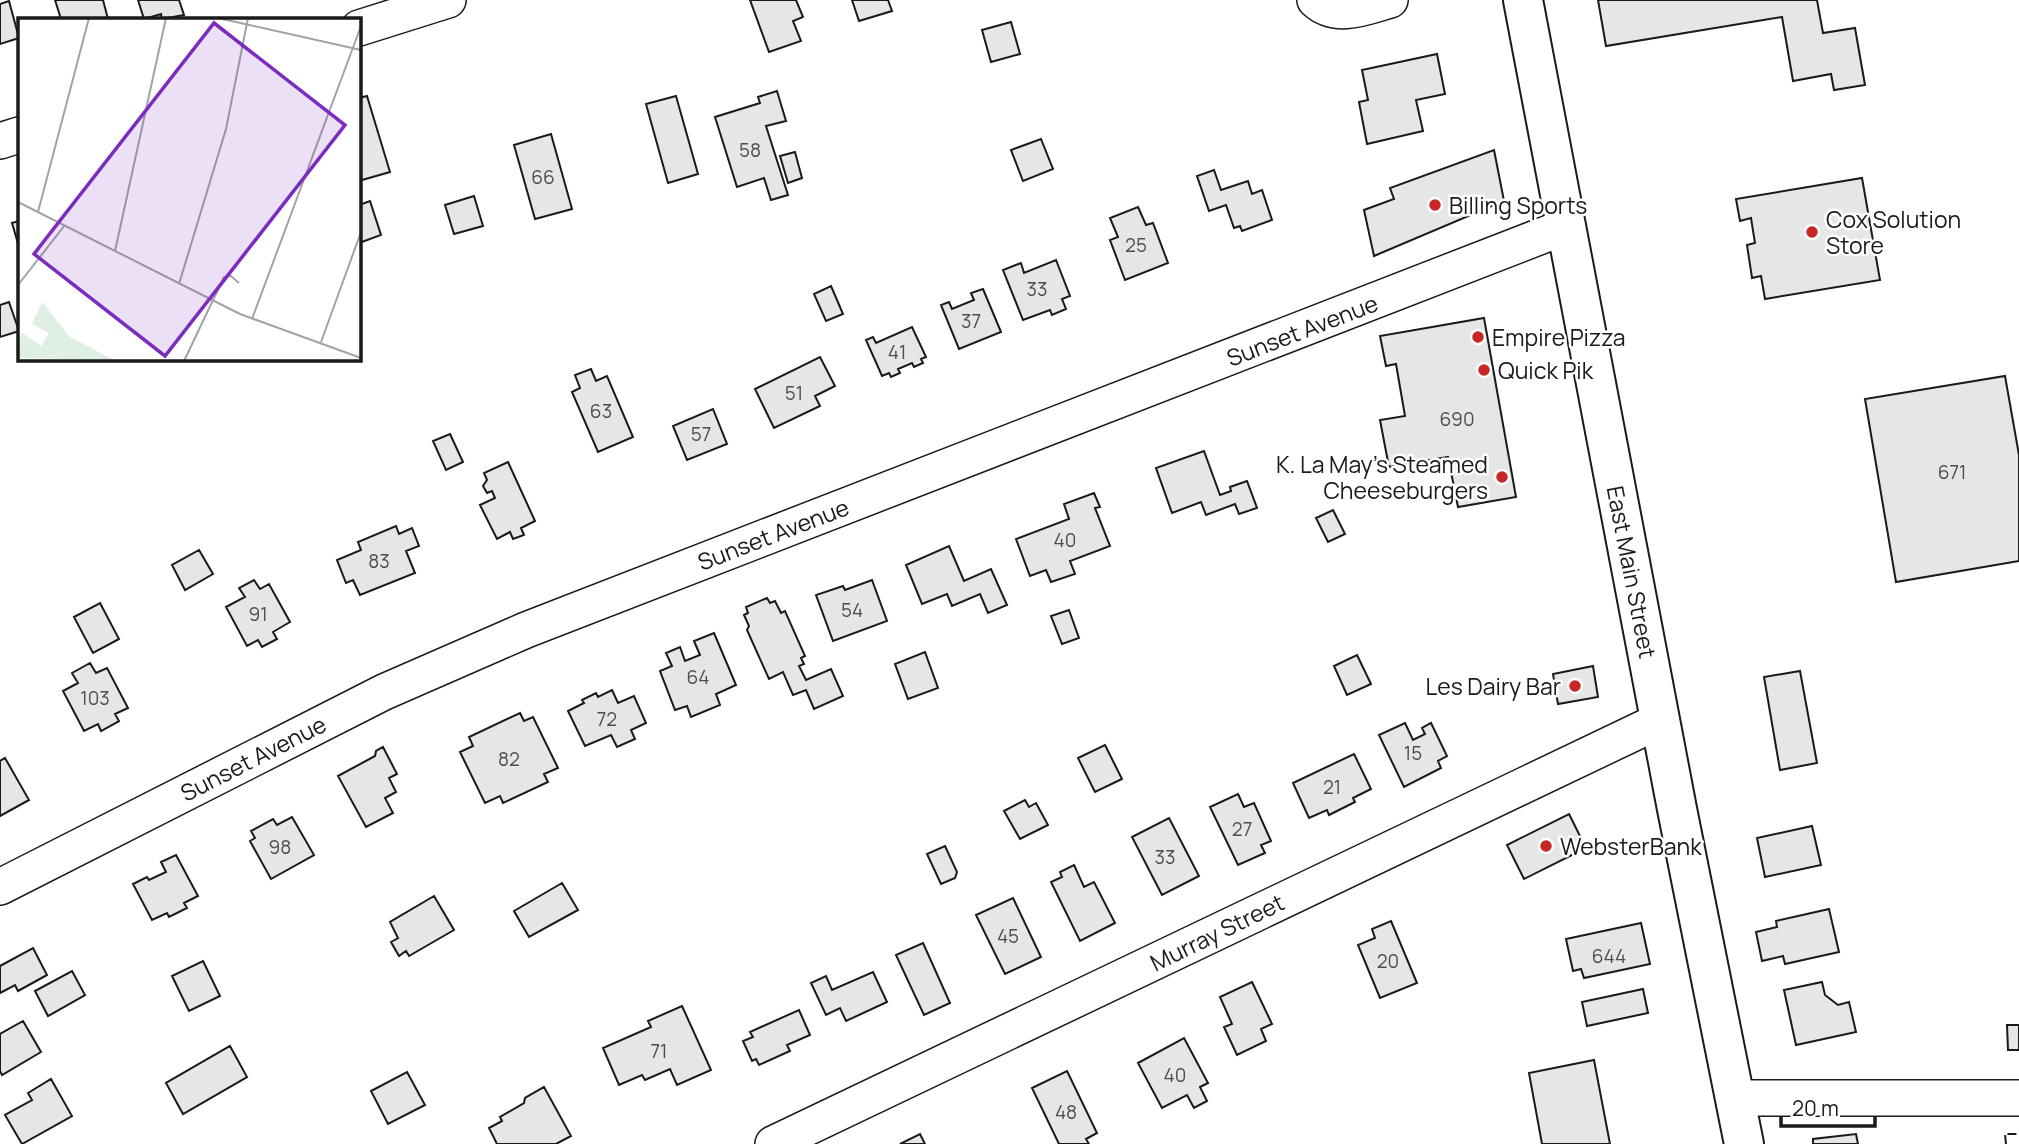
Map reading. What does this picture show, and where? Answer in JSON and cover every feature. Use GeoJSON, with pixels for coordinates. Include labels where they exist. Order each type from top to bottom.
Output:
{"type":"FeatureCollection","features":[{"type":"Feature","properties":{"kind":"main road","name":"East Main Street"},"geometry":{"type":"LineString","coordinates":[[1523,0],[1744,1144]]}},
{"type":"Feature","properties":{"kind":"street"},"geometry":{"type":"LineString","coordinates":[[360,28],[448,0]]}},
{"type":"Feature","properties":{"kind":"street"},"geometry":{"type":"LineString","coordinates":[[1315,0],[1323,7],[1342,11],[1390,0]]}},
{"type":"Feature","properties":{"kind":"street"},"geometry":{"type":"LineString","coordinates":[[0,141],[18,135]]}},
{"type":"Feature","properties":{"kind":"street","name":"Sunset Avenue"},"geometry":{"type":"LineString","coordinates":[[0,887],[384,692],[526,630],[1567,226]]}},
{"type":"Feature","properties":{"kind":"street","name":"Murray Street"},"geometry":{"type":"LineString","coordinates":[[773,1144],[1661,720]]}},
{"type":"Feature","properties":{"kind":"street"},"geometry":{"type":"LineString","coordinates":[[1734,1098],[2019,1098]]}},
{"type":"Feature","properties":{"kind":"building"},"geometry":{"type":"Polygon","coordinates":[[[55,0],[103,0],[108,18],[61,18],[55,0]]]}},
{"type":"Feature","properties":{"kind":"building"},"geometry":{"type":"Polygon","coordinates":[[[138,0],[179,0],[184,15],[162,18],[161,14],[144,18],[138,0]]]}},
{"type":"Feature","properties":{"kind":"building"},"geometry":{"type":"Polygon","coordinates":[[[750,0],[796,0],[803,17],[793,21],[801,41],[769,52],[750,0]]]}},
{"type":"Feature","properties":{"kind":"building"},"geometry":{"type":"Polygon","coordinates":[[[852,0],[888,0],[892,11],[859,21],[852,0]]]}},
{"type":"Feature","properties":{"kind":"building"},"geometry":{"type":"Polygon","coordinates":[[[1598,0],[1817,0],[1823,33],[1855,28],[1865,85],[1834,90],[1831,74],[1793,81],[1782,17],[1606,46],[1598,0]]]}},
{"type":"Feature","properties":{"kind":"building"},"geometry":{"type":"Polygon","coordinates":[[[9,1],[18,38],[0,44],[0,4],[9,1]]]}},
{"type":"Feature","properties":{"kind":"building"},"geometry":{"type":"Polygon","coordinates":[[[1011,22],[1020,54],[991,62],[982,30],[1011,22]]]}},
{"type":"Feature","properties":{"kind":"building"},"geometry":{"type":"Polygon","coordinates":[[[1437,54],[1445,94],[1416,100],[1423,131],[1367,144],[1359,102],[1368,100],[1362,70],[1437,54]]]}},
{"type":"Feature","properties":{"kind":"building"},"geometry":{"type":"Polygon","coordinates":[[[777,91],[786,121],[766,126],[788,195],[771,200],[764,178],[737,187],[715,117],[760,103],[758,97],[777,91]]]}},
{"type":"Feature","properties":{"kind":"building"},"geometry":{"type":"Polygon","coordinates":[[[367,96],[390,172],[362,180],[360,176],[360,98],[367,96]]]}},
{"type":"Feature","properties":{"kind":"building"},"geometry":{"type":"Polygon","coordinates":[[[676,96],[698,174],[668,183],[646,104],[676,96]]]}},
{"type":"Feature","properties":{"kind":"building"},"geometry":{"type":"Polygon","coordinates":[[[551,134],[572,209],[535,219],[514,145],[551,134]]]}},
{"type":"Feature","properties":{"kind":"building"},"geometry":{"type":"Polygon","coordinates":[[[1041,139],[1053,169],[1023,181],[1011,150],[1041,139]]]}},
{"type":"Feature","properties":{"kind":"building","name":"Billing Sports"},"geometry":{"type":"Polygon","coordinates":[[[1494,150],[1504,201],[1374,256],[1364,210],[1394,199],[1390,188],[1494,150]]]}},
{"type":"Feature","properties":{"kind":"building"},"geometry":{"type":"Polygon","coordinates":[[[795,152],[802,178],[788,183],[780,156],[795,152]]]}},
{"type":"Feature","properties":{"kind":"building"},"geometry":{"type":"Polygon","coordinates":[[[1214,170],[1221,190],[1248,181],[1252,194],[1262,190],[1272,220],[1242,231],[1240,226],[1234,228],[1226,205],[1209,211],[1197,176],[1214,170]]]}},
{"type":"Feature","properties":{"kind":"building","name":"Cox Solution Store"},"geometry":{"type":"Polygon","coordinates":[[[1862,178],[1880,280],[1765,299],[1761,276],[1752,278],[1747,245],[1755,243],[1751,218],[1740,221],[1736,199],[1862,178]]]}},
{"type":"Feature","properties":{"kind":"building"},"geometry":{"type":"Polygon","coordinates":[[[474,196],[483,226],[454,234],[445,205],[474,196]]]}},
{"type":"Feature","properties":{"kind":"building"},"geometry":{"type":"Polygon","coordinates":[[[370,201],[381,235],[360,243],[360,205],[370,201]]]}},
{"type":"Feature","properties":{"kind":"building"},"geometry":{"type":"Polygon","coordinates":[[[1138,207],[1146,225],[1153,223],[1168,263],[1125,280],[1110,240],[1118,237],[1110,218],[1138,207]]]}},
{"type":"Feature","properties":{"kind":"building"},"geometry":{"type":"Polygon","coordinates":[[[18,221],[18,244],[12,223],[18,221]]]}},
{"type":"Feature","properties":{"kind":"building"},"geometry":{"type":"Polygon","coordinates":[[[1056,260],[1070,296],[1062,299],[1066,309],[1052,315],[1050,310],[1023,320],[1003,270],[1021,263],[1024,273],[1056,260]]]}},
{"type":"Feature","properties":{"kind":"building"},"geometry":{"type":"Polygon","coordinates":[[[831,286],[843,314],[826,321],[814,294],[831,286]]]}},
{"type":"Feature","properties":{"kind":"building"},"geometry":{"type":"Polygon","coordinates":[[[983,289],[1001,332],[959,349],[941,305],[949,302],[952,309],[974,300],[971,293],[983,289]]]}},
{"type":"Feature","properties":{"kind":"building"},"geometry":{"type":"Polygon","coordinates":[[[9,302],[18,331],[0,337],[0,305],[9,302]]]}},
{"type":"Feature","properties":{"kind":"building"},"geometry":{"type":"Polygon","coordinates":[[[1484,318],[1516,497],[1458,507],[1448,457],[1389,467],[1380,420],[1405,416],[1396,364],[1386,366],[1380,336],[1484,318]]]}},
{"type":"Feature","properties":{"kind":"building"},"geometry":{"type":"Polygon","coordinates":[[[912,327],[926,357],[921,359],[923,363],[914,367],[912,363],[898,369],[900,373],[891,377],[889,373],[882,376],[866,340],[873,337],[876,343],[912,327]]]}},
{"type":"Feature","properties":{"kind":"building"},"geometry":{"type":"Polygon","coordinates":[[[820,357],[835,386],[815,396],[820,406],[774,428],[755,389],[820,357]]]}},
{"type":"Feature","properties":{"kind":"building"},"geometry":{"type":"Polygon","coordinates":[[[591,369],[596,381],[607,376],[633,437],[598,452],[572,392],[580,388],[575,375],[591,369]]]}},
{"type":"Feature","properties":{"kind":"building"},"geometry":{"type":"Polygon","coordinates":[[[2005,376],[2019,455],[2019,561],[1896,582],[1865,399],[2005,376]]]}},
{"type":"Feature","properties":{"kind":"building"},"geometry":{"type":"Polygon","coordinates":[[[713,409],[727,444],[687,460],[673,426],[713,409]]]}},
{"type":"Feature","properties":{"kind":"building"},"geometry":{"type":"Polygon","coordinates":[[[450,434],[463,462],[446,470],[433,441],[450,434]]]}},
{"type":"Feature","properties":{"kind":"building"},"geometry":{"type":"Polygon","coordinates":[[[1204,451],[1220,495],[1231,491],[1230,487],[1247,481],[1257,508],[1239,514],[1235,504],[1206,515],[1201,502],[1172,513],[1156,468],[1204,451]]]}},
{"type":"Feature","properties":{"kind":"building"},"geometry":{"type":"Polygon","coordinates":[[[508,462],[535,521],[521,528],[524,535],[513,539],[510,532],[497,539],[480,505],[495,498],[492,491],[487,493],[483,486],[487,480],[484,473],[508,462]]]}},
{"type":"Feature","properties":{"kind":"building"},"geometry":{"type":"Polygon","coordinates":[[[1094,493],[1100,507],[1095,508],[1110,546],[1070,561],[1075,574],[1051,582],[1046,570],[1030,576],[1016,539],[1069,519],[1064,504],[1094,493]]]}},
{"type":"Feature","properties":{"kind":"building"},"geometry":{"type":"Polygon","coordinates":[[[1333,510],[1345,534],[1328,542],[1316,518],[1333,510]]]}},
{"type":"Feature","properties":{"kind":"building"},"geometry":{"type":"Polygon","coordinates":[[[396,526],[399,534],[412,528],[419,546],[406,551],[415,573],[360,595],[353,580],[346,583],[337,560],[361,550],[358,542],[396,526]]]}},
{"type":"Feature","properties":{"kind":"building"},"geometry":{"type":"Polygon","coordinates":[[[949,546],[964,581],[991,569],[1007,605],[988,613],[980,594],[952,606],[947,594],[922,604],[906,565],[949,546]]]}},
{"type":"Feature","properties":{"kind":"building"},"geometry":{"type":"Polygon","coordinates":[[[199,550],[213,574],[185,590],[172,565],[199,550]]]}},
{"type":"Feature","properties":{"kind":"building"},"geometry":{"type":"Polygon","coordinates":[[[254,580],[260,589],[269,584],[290,622],[273,632],[277,639],[262,647],[258,640],[247,646],[226,607],[245,597],[239,588],[254,580]]]}},
{"type":"Feature","properties":{"kind":"building"},"geometry":{"type":"Polygon","coordinates":[[[872,580],[887,621],[833,641],[816,595],[843,586],[845,590],[872,580]]]}},
{"type":"Feature","properties":{"kind":"building"},"geometry":{"type":"Polygon","coordinates":[[[767,598],[770,603],[775,601],[781,613],[785,611],[805,656],[801,658],[804,664],[799,666],[806,680],[831,669],[843,696],[814,709],[806,690],[793,695],[783,672],[769,679],[747,630],[749,626],[744,615],[748,613],[746,607],[767,598]]]}},
{"type":"Feature","properties":{"kind":"building"},"geometry":{"type":"Polygon","coordinates":[[[100,603],[119,639],[93,653],[74,617],[100,603]]]}},
{"type":"Feature","properties":{"kind":"building"},"geometry":{"type":"Polygon","coordinates":[[[1069,610],[1079,638],[1062,644],[1051,616],[1069,610]]]}},
{"type":"Feature","properties":{"kind":"building"},"geometry":{"type":"Polygon","coordinates":[[[714,633],[736,685],[716,694],[720,705],[691,717],[687,706],[675,710],[660,671],[672,666],[666,653],[680,647],[685,661],[700,655],[694,641],[714,633]]]}},
{"type":"Feature","properties":{"kind":"building"},"geometry":{"type":"Polygon","coordinates":[[[925,652],[938,688],[908,699],[895,664],[925,652]]]}},
{"type":"Feature","properties":{"kind":"building"},"geometry":{"type":"Polygon","coordinates":[[[1357,655],[1371,684],[1347,695],[1334,666],[1357,655]]]}},
{"type":"Feature","properties":{"kind":"building"},"geometry":{"type":"Polygon","coordinates":[[[90,663],[96,673],[107,668],[128,708],[115,714],[119,721],[101,731],[98,724],[84,731],[63,691],[78,683],[72,673],[90,663]]]}},
{"type":"Feature","properties":{"kind":"building","name":"Les Dairy Bar"},"geometry":{"type":"Polygon","coordinates":[[[1593,666],[1598,697],[1558,704],[1553,674],[1593,666]]]}},
{"type":"Feature","properties":{"kind":"building"},"geometry":{"type":"Polygon","coordinates":[[[1800,671],[1817,763],[1780,770],[1764,677],[1800,671]]]}},
{"type":"Feature","properties":{"kind":"building"},"geometry":{"type":"Polygon","coordinates":[[[612,690],[618,703],[634,696],[646,723],[631,730],[635,739],[617,747],[611,735],[585,746],[568,711],[596,693],[598,697],[612,690]]]}},
{"type":"Feature","properties":{"kind":"building"},"geometry":{"type":"Polygon","coordinates":[[[520,713],[524,721],[533,717],[558,768],[544,774],[548,782],[503,803],[500,796],[485,803],[460,752],[473,746],[469,737],[520,713]]]}},
{"type":"Feature","properties":{"kind":"building"},"geometry":{"type":"Polygon","coordinates":[[[1405,723],[1413,740],[1425,734],[1422,728],[1431,723],[1447,756],[1438,761],[1441,768],[1404,787],[1379,735],[1405,723]]]}},
{"type":"Feature","properties":{"kind":"building"},"geometry":{"type":"Polygon","coordinates":[[[1105,745],[1122,779],[1095,792],[1078,758],[1105,745]]]}},
{"type":"Feature","properties":{"kind":"building"},"geometry":{"type":"Polygon","coordinates":[[[383,747],[397,774],[389,778],[396,792],[385,798],[393,813],[366,827],[338,776],[375,756],[376,751],[383,747]]]}},
{"type":"Feature","properties":{"kind":"building"},"geometry":{"type":"Polygon","coordinates":[[[1354,754],[1371,789],[1353,798],[1355,802],[1329,815],[1327,810],[1309,818],[1293,783],[1354,754]]]}},
{"type":"Feature","properties":{"kind":"building"},"geometry":{"type":"Polygon","coordinates":[[[5,758],[29,800],[0,816],[0,761],[5,758]]]}},
{"type":"Feature","properties":{"kind":"building"},"geometry":{"type":"Polygon","coordinates":[[[1238,794],[1244,807],[1254,803],[1271,841],[1261,845],[1265,853],[1238,865],[1210,807],[1238,794]]]}},
{"type":"Feature","properties":{"kind":"building"},"geometry":{"type":"Polygon","coordinates":[[[1025,800],[1029,807],[1036,803],[1048,825],[1020,839],[1004,811],[1025,800]]]}},
{"type":"Feature","properties":{"kind":"building","name":"WebsterBank"},"geometry":{"type":"Polygon","coordinates":[[[1569,814],[1586,848],[1524,879],[1507,845],[1569,814]]]}},
{"type":"Feature","properties":{"kind":"building"},"geometry":{"type":"Polygon","coordinates":[[[292,817],[314,855],[271,879],[250,841],[255,838],[251,831],[273,819],[277,825],[292,817]]]}},
{"type":"Feature","properties":{"kind":"building"},"geometry":{"type":"Polygon","coordinates":[[[1169,818],[1199,876],[1162,895],[1132,837],[1169,818]]]}},
{"type":"Feature","properties":{"kind":"building"},"geometry":{"type":"Polygon","coordinates":[[[1812,826],[1821,865],[1765,877],[1757,838],[1812,826]]]}},
{"type":"Feature","properties":{"kind":"building"},"geometry":{"type":"Polygon","coordinates":[[[945,846],[957,872],[955,878],[941,884],[927,854],[945,846]]]}},
{"type":"Feature","properties":{"kind":"building"},"geometry":{"type":"Polygon","coordinates":[[[176,855],[198,896],[184,903],[187,908],[169,917],[167,913],[152,920],[133,884],[166,872],[161,862],[176,855]]]}},
{"type":"Feature","properties":{"kind":"building"},"geometry":{"type":"Polygon","coordinates":[[[1074,865],[1084,887],[1094,882],[1115,923],[1080,941],[1051,882],[1062,877],[1060,872],[1074,865]]]}},
{"type":"Feature","properties":{"kind":"building"},"geometry":{"type":"Polygon","coordinates":[[[562,883],[578,910],[529,937],[514,911],[562,883]]]}},
{"type":"Feature","properties":{"kind":"building"},"geometry":{"type":"Polygon","coordinates":[[[434,896],[454,930],[409,956],[406,951],[399,956],[391,942],[398,938],[390,922],[434,896]]]}},
{"type":"Feature","properties":{"kind":"building"},"geometry":{"type":"Polygon","coordinates":[[[1013,898],[1041,957],[1005,974],[976,915],[1013,898]]]}},
{"type":"Feature","properties":{"kind":"building"},"geometry":{"type":"Polygon","coordinates":[[[1829,909],[1839,952],[1785,964],[1783,956],[1762,961],[1756,932],[1777,927],[1776,921],[1829,909]]]}},
{"type":"Feature","properties":{"kind":"building"},"geometry":{"type":"Polygon","coordinates":[[[1391,921],[1417,983],[1380,998],[1358,945],[1375,938],[1372,929],[1391,921]]]}},
{"type":"Feature","properties":{"kind":"building"},"geometry":{"type":"Polygon","coordinates":[[[1641,923],[1650,964],[1584,978],[1581,969],[1573,971],[1566,939],[1641,923]]]}},
{"type":"Feature","properties":{"kind":"building"},"geometry":{"type":"Polygon","coordinates":[[[923,943],[950,1003],[924,1015],[896,955],[923,943]]]}},
{"type":"Feature","properties":{"kind":"building"},"geometry":{"type":"Polygon","coordinates":[[[33,948],[47,975],[18,991],[15,985],[0,993],[0,966],[33,948]]]}},
{"type":"Feature","properties":{"kind":"building"},"geometry":{"type":"Polygon","coordinates":[[[203,961],[220,996],[189,1011],[172,976],[203,961]]]}},
{"type":"Feature","properties":{"kind":"building"},"geometry":{"type":"Polygon","coordinates":[[[72,971],[85,995],[48,1016],[35,991],[72,971]]]}},
{"type":"Feature","properties":{"kind":"building"},"geometry":{"type":"Polygon","coordinates":[[[873,972],[887,1002],[846,1021],[840,1008],[826,1015],[811,983],[826,976],[832,990],[873,972]]]}},
{"type":"Feature","properties":{"kind":"building"},"geometry":{"type":"Polygon","coordinates":[[[1252,982],[1272,1024],[1261,1029],[1266,1041],[1237,1055],[1224,1027],[1232,1024],[1220,997],[1252,982]]]}},
{"type":"Feature","properties":{"kind":"building"},"geometry":{"type":"Polygon","coordinates":[[[1822,982],[1825,995],[1838,1005],[1849,1002],[1856,1032],[1796,1045],[1784,990],[1822,982]]]}},
{"type":"Feature","properties":{"kind":"building"},"geometry":{"type":"Polygon","coordinates":[[[1643,989],[1648,1013],[1587,1026],[1582,1002],[1643,989]]]}},
{"type":"Feature","properties":{"kind":"building"},"geometry":{"type":"Polygon","coordinates":[[[682,1006],[711,1070],[677,1085],[670,1069],[645,1080],[642,1075],[619,1085],[603,1048],[651,1027],[648,1021],[682,1006]]]}},
{"type":"Feature","properties":{"kind":"building"},"geometry":{"type":"Polygon","coordinates":[[[799,1010],[810,1035],[787,1045],[790,1051],[759,1065],[756,1059],[752,1061],[743,1041],[753,1037],[750,1032],[799,1010]]]}},
{"type":"Feature","properties":{"kind":"building"},"geometry":{"type":"Polygon","coordinates":[[[23,1021],[41,1052],[2,1075],[0,1034],[23,1021]]]}},
{"type":"Feature","properties":{"kind":"building"},"geometry":{"type":"Polygon","coordinates":[[[2007,1025],[2019,1025],[2019,1050],[2008,1050],[2007,1025]]]}},
{"type":"Feature","properties":{"kind":"building"},"geometry":{"type":"Polygon","coordinates":[[[1184,1038],[1208,1083],[1200,1087],[1207,1101],[1194,1108],[1187,1095],[1162,1108],[1138,1063],[1184,1038]]]}},
{"type":"Feature","properties":{"kind":"building"},"geometry":{"type":"Polygon","coordinates":[[[230,1046],[247,1077],[183,1114],[166,1083],[230,1046]]]}},
{"type":"Feature","properties":{"kind":"building"},"geometry":{"type":"Polygon","coordinates":[[[1594,1060],[1610,1144],[1542,1144],[1529,1073],[1594,1060]]]}},
{"type":"Feature","properties":{"kind":"building"},"geometry":{"type":"Polygon","coordinates":[[[1067,1071],[1097,1133],[1086,1139],[1089,1144],[1059,1144],[1032,1088],[1067,1071]]]}},
{"type":"Feature","properties":{"kind":"building"},"geometry":{"type":"Polygon","coordinates":[[[407,1072],[425,1105],[388,1124],[371,1091],[407,1072]]]}},
{"type":"Feature","properties":{"kind":"building"},"geometry":{"type":"Polygon","coordinates":[[[51,1079],[72,1116],[22,1144],[5,1115],[32,1100],[28,1093],[51,1079]]]}},
{"type":"Feature","properties":{"kind":"building"},"geometry":{"type":"Polygon","coordinates":[[[544,1087],[571,1136],[556,1144],[497,1144],[489,1128],[502,1121],[500,1117],[524,1103],[525,1098],[544,1087]]]}},
{"type":"Feature","properties":{"kind":"building"},"geometry":{"type":"Polygon","coordinates":[[[920,1134],[925,1144],[900,1144],[920,1134]]]}},
{"type":"Feature","properties":{"kind":"building"},"geometry":{"type":"Polygon","coordinates":[[[1856,1134],[1858,1144],[1813,1144],[1813,1139],[1856,1134]]]}},
{"type":"Feature","properties":{"kind":"fence"},"geometry":{"type":"LineString","coordinates":[[2006,1144],[2005,1134],[2019,1134]]}},
{"type":"Feature","properties":{"kind":"place","name":"Billing Sports"},"geometry":{"type":"Point","coordinates":[1435,205]}},
{"type":"Feature","properties":{"kind":"place","name":"Cox Solution Store"},"geometry":{"type":"Point","coordinates":[1812,232]}},
{"type":"Feature","properties":{"kind":"place","name":"Empire Pizza"},"geometry":{"type":"Point","coordinates":[1478,337]}},
{"type":"Feature","properties":{"kind":"place","name":"Quick Pik"},"geometry":{"type":"Point","coordinates":[1484,370]}},
{"type":"Feature","properties":{"kind":"place","name":"K. La May's Steamed Cheeseburgers"},"geometry":{"type":"Point","coordinates":[1502,477]}},
{"type":"Feature","properties":{"kind":"place","name":"Les Dairy Bar"},"geometry":{"type":"Point","coordinates":[1575,686]}},
{"type":"Feature","properties":{"kind":"place","name":"WebsterBank"},"geometry":{"type":"Point","coordinates":[1546,846]}}]}
